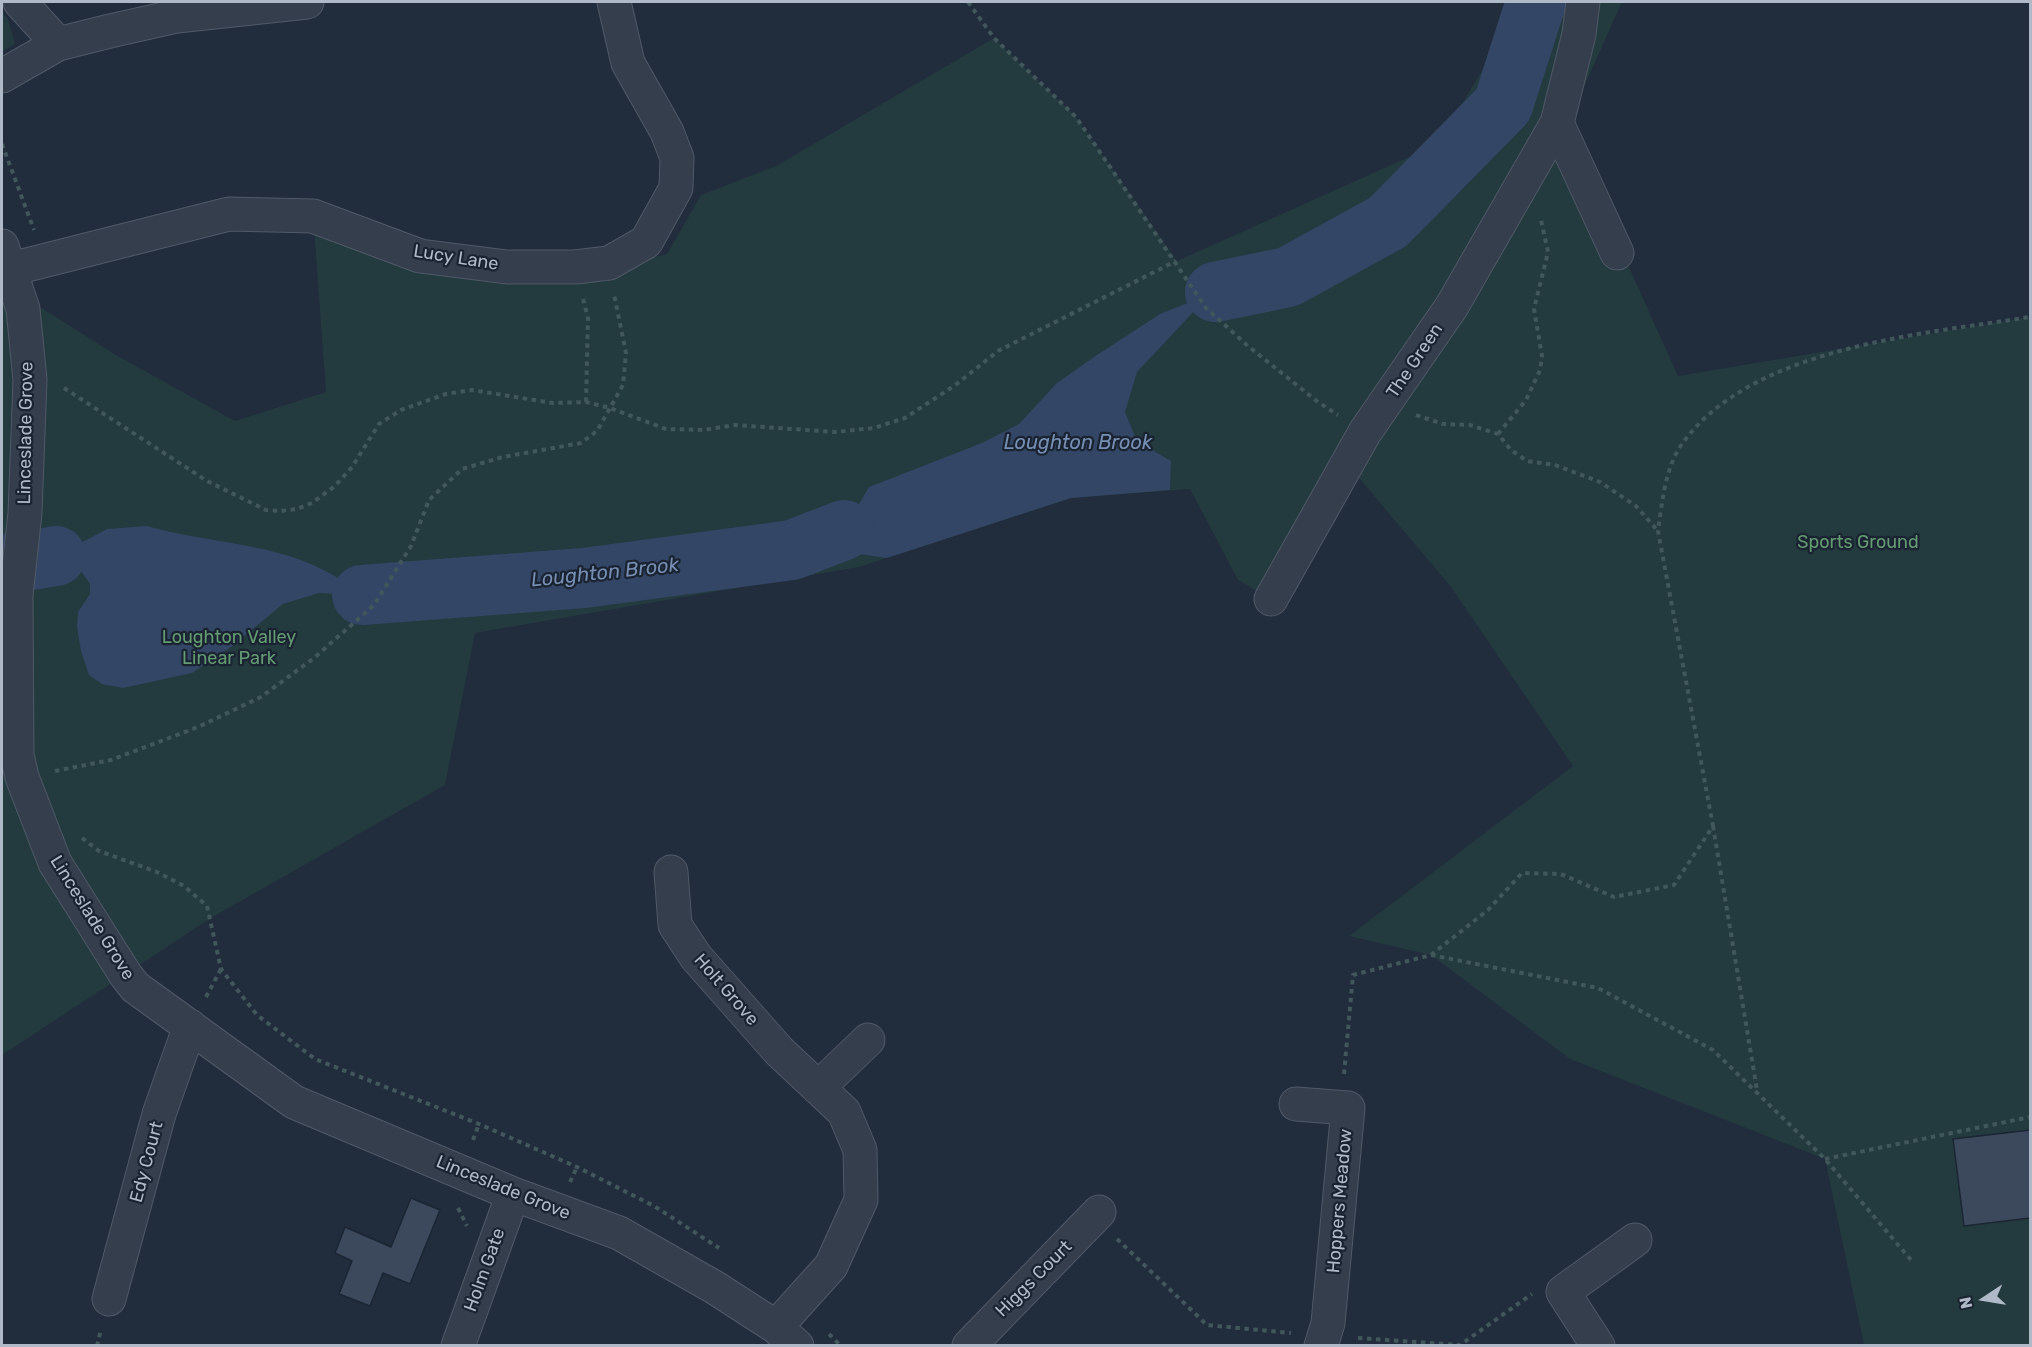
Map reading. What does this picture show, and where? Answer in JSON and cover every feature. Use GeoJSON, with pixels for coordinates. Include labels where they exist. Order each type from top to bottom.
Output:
{"type":"FeatureCollection","features":[{"type":"Feature","properties":{"kind":"street"},"geometry":{"type":"LineString","coordinates":[[20,2],[58,44]]}},
{"type":"Feature","properties":{"kind":"street"},"geometry":{"type":"LineString","coordinates":[[2,76],[58,44],[177,16],[307,2]]}},
{"type":"Feature","properties":{"kind":"street","name":"Lucy Lane"},"geometry":{"type":"LineString","coordinates":[[6,257],[229,214],[249,214],[313,216],[420,256],[507,267],[575,267],[609,263],[646,242],[676,188],[677,158],[667,132],[628,63],[614,2]]}},
{"type":"Feature","properties":{"kind":"street","name":"The Green"},"geometry":{"type":"LineString","coordinates":[[1271,599],[1365,432],[1452,306],[1557,123],[1579,34],[1583,2]]}},
{"type":"Feature","properties":{"kind":"street"},"geometry":{"type":"LineString","coordinates":[[1557,123],[1617,253]]}},
{"type":"Feature","properties":{"kind":"street","name":"Linceslade Grove"},"geometry":{"type":"LineString","coordinates":[[6,257],[23,309],[30,380],[25,513],[16,595],[17,755],[22,777],[55,863],[125,974],[135,987],[294,1102],[513,1194],[619,1233],[714,1287],[790,1325]]}},
{"type":"Feature","properties":{"kind":"street","name":"Holt Grove"},"geometry":{"type":"LineString","coordinates":[[671,872],[675,925],[696,957],[779,1051],[844,1112],[860,1150],[861,1200],[831,1266],[790,1325]]}},
{"type":"Feature","properties":{"kind":"street","name":"Edy Court"},"geometry":{"type":"LineString","coordinates":[[109,1299],[159,1114],[190,1026]]}},
{"type":"Feature","properties":{"kind":"street"},"geometry":{"type":"LineString","coordinates":[[818,1088],[868,1040]]}},
{"type":"Feature","properties":{"kind":"street","name":"Hoppers Meadow"},"geometry":{"type":"LineString","coordinates":[[1296,1104],[1348,1108],[1329,1323],[1321,1346]]}},
{"type":"Feature","properties":{"kind":"street","name":"Holm Gate"},"geometry":{"type":"LineString","coordinates":[[458,1346],[513,1194]]}},
{"type":"Feature","properties":{"kind":"street","name":"Higgs Court"},"geometry":{"type":"LineString","coordinates":[[969,1346],[1099,1212]]}},
{"type":"Feature","properties":{"kind":"street"},"geometry":{"type":"LineString","coordinates":[[1598,1346],[1563,1292],[1635,1240]]}},
{"type":"Feature","properties":{"kind":"path"},"geometry":{"type":"LineString","coordinates":[[968,2],[994,38],[1076,117],[1206,308],[1248,346],[1318,402],[1365,432]]}},
{"type":"Feature","properties":{"kind":"path"},"geometry":{"type":"LineString","coordinates":[[1498,434],[1526,400],[1540,370],[1542,356],[1534,309],[1546,268],[1545,233],[1533,205],[1519,191]]}},
{"type":"Feature","properties":{"kind":"path"},"geometry":{"type":"LineString","coordinates":[[56,382],[207,481],[266,510],[281,511],[297,509],[335,486],[352,467],[379,424],[401,410],[435,398],[472,390],[554,403],[586,402],[666,429],[703,430],[735,425],[835,432],[874,428],[905,418],[954,386],[998,351],[1176,261]]}},
{"type":"Feature","properties":{"kind":"path"},"geometry":{"type":"LineString","coordinates":[[22,777],[111,760],[198,727],[261,697],[314,658],[374,605],[411,546],[429,500],[462,469],[503,457],[581,443],[597,431],[623,385],[626,353],[609,263]]}},
{"type":"Feature","properties":{"kind":"path"},"geometry":{"type":"LineString","coordinates":[[575,267],[588,318],[586,402]]}},
{"type":"Feature","properties":{"kind":"path"},"geometry":{"type":"LineString","coordinates":[[1757,1091],[1713,826],[1658,531],[1663,492],[1681,445],[1717,408],[1768,377],[1870,343],[2031,317]]}},
{"type":"Feature","properties":{"kind":"path"},"geometry":{"type":"LineString","coordinates":[[1389,399],[1414,414],[1443,424],[1470,425],[1498,434],[1511,450],[1527,461],[1565,468],[1600,482],[1636,506],[1658,531]]}},
{"type":"Feature","properties":{"kind":"path"},"geometry":{"type":"LineString","coordinates":[[1348,1108],[1344,1072],[1353,975],[1431,955],[1488,909],[1522,873],[1561,874],[1614,897],[1674,885],[1713,826]]}},
{"type":"Feature","properties":{"kind":"path"},"geometry":{"type":"LineString","coordinates":[[79,835],[99,851],[157,872],[184,886],[207,906],[221,969],[257,1015],[315,1059],[479,1124],[576,1167],[654,1206],[720,1249]]}},
{"type":"Feature","properties":{"kind":"path"},"geometry":{"type":"LineString","coordinates":[[1431,955],[1598,988],[1713,1050],[1825,1159],[1911,1260]]}},
{"type":"Feature","properties":{"kind":"path"},"geometry":{"type":"LineString","coordinates":[[1825,1159],[2031,1117]]}},
{"type":"Feature","properties":{"kind":"path"},"geometry":{"type":"LineString","coordinates":[[790,1325],[841,1346]]}},
{"type":"Feature","properties":{"kind":"green space"},"geometry":{"type":"Polygon","coordinates":[[[1523,2],[1622,2],[1566,127],[1678,376],[2030,317],[2030,1345],[1864,1345],[1825,1159],[1570,1059],[1431,955],[1349,936],[1573,766],[1451,587],[1348,465],[1271,599],[1238,580],[1190,489],[1071,498],[859,567],[475,633],[445,785],[211,918],[2,1055],[2,283],[116,355],[235,421],[326,392],[313,216],[420,256],[619,265],[667,254],[701,195],[776,166],[994,38],[1076,117],[1177,261],[1438,144],[1523,2]]]}},
{"type":"Feature","properties":{"kind":"green space"},"geometry":{"type":"Polygon","coordinates":[[[2,12],[8,19],[15,44],[2,52],[2,12]]]}},
{"type":"Feature","properties":{"kind":"water","name":"Loughton Brook"},"geometry":{"type":"Polygon","coordinates":[[[1215,292],[1137,372],[1125,412],[1137,441],[1171,461],[1170,490],[1071,498],[887,558],[859,554],[844,530],[869,487],[982,443],[1019,424],[1057,383],[1094,357],[1160,314],[1215,292]]]}},
{"type":"Feature","properties":{"kind":"water"},"geometry":{"type":"Polygon","coordinates":[[[147,526],[285,555],[311,564],[337,577],[362,595],[319,593],[283,604],[231,647],[192,673],[123,688],[102,684],[89,675],[81,651],[77,627],[78,612],[90,594],[90,584],[79,568],[60,567],[56,556],[107,529],[147,526]]]}},
{"type":"Feature","properties":{"kind":"building"},"geometry":{"type":"Polygon","coordinates":[[[2030,1130],[2030,1218],[1964,1226],[1953,1139],[2030,1130]]]}},
{"type":"Feature","properties":{"kind":"building"},"geometry":{"type":"Polygon","coordinates":[[[411,1198],[440,1210],[410,1284],[383,1273],[370,1306],[339,1294],[352,1261],[335,1253],[345,1227],[391,1247],[411,1198]]]}},
{"type":"Feature","properties":{"kind":"waterway","name":"Loughton Brook"},"geometry":{"type":"LineString","coordinates":[[1215,292],[1288,277],[1388,222],[1503,105],[1536,2]]}},
{"type":"Feature","properties":{"kind":"waterway","name":"Loughton Brook"},"geometry":{"type":"LineString","coordinates":[[362,595],[584,578],[792,550],[844,530]]}},
{"type":"Feature","properties":{"kind":"waterway","name":"Loughton Brook"},"geometry":{"type":"LineString","coordinates":[[2,565],[56,556]]}},
{"type":"Feature","properties":{"kind":"park label","name":"Sports Ground"},"geometry":{"type":"Point","coordinates":[1858,543]}},
{"type":"Feature","properties":{"kind":"park label","name":"Loughton Valley Linear Park"},"geometry":{"type":"Point","coordinates":[229,648]}}]}
